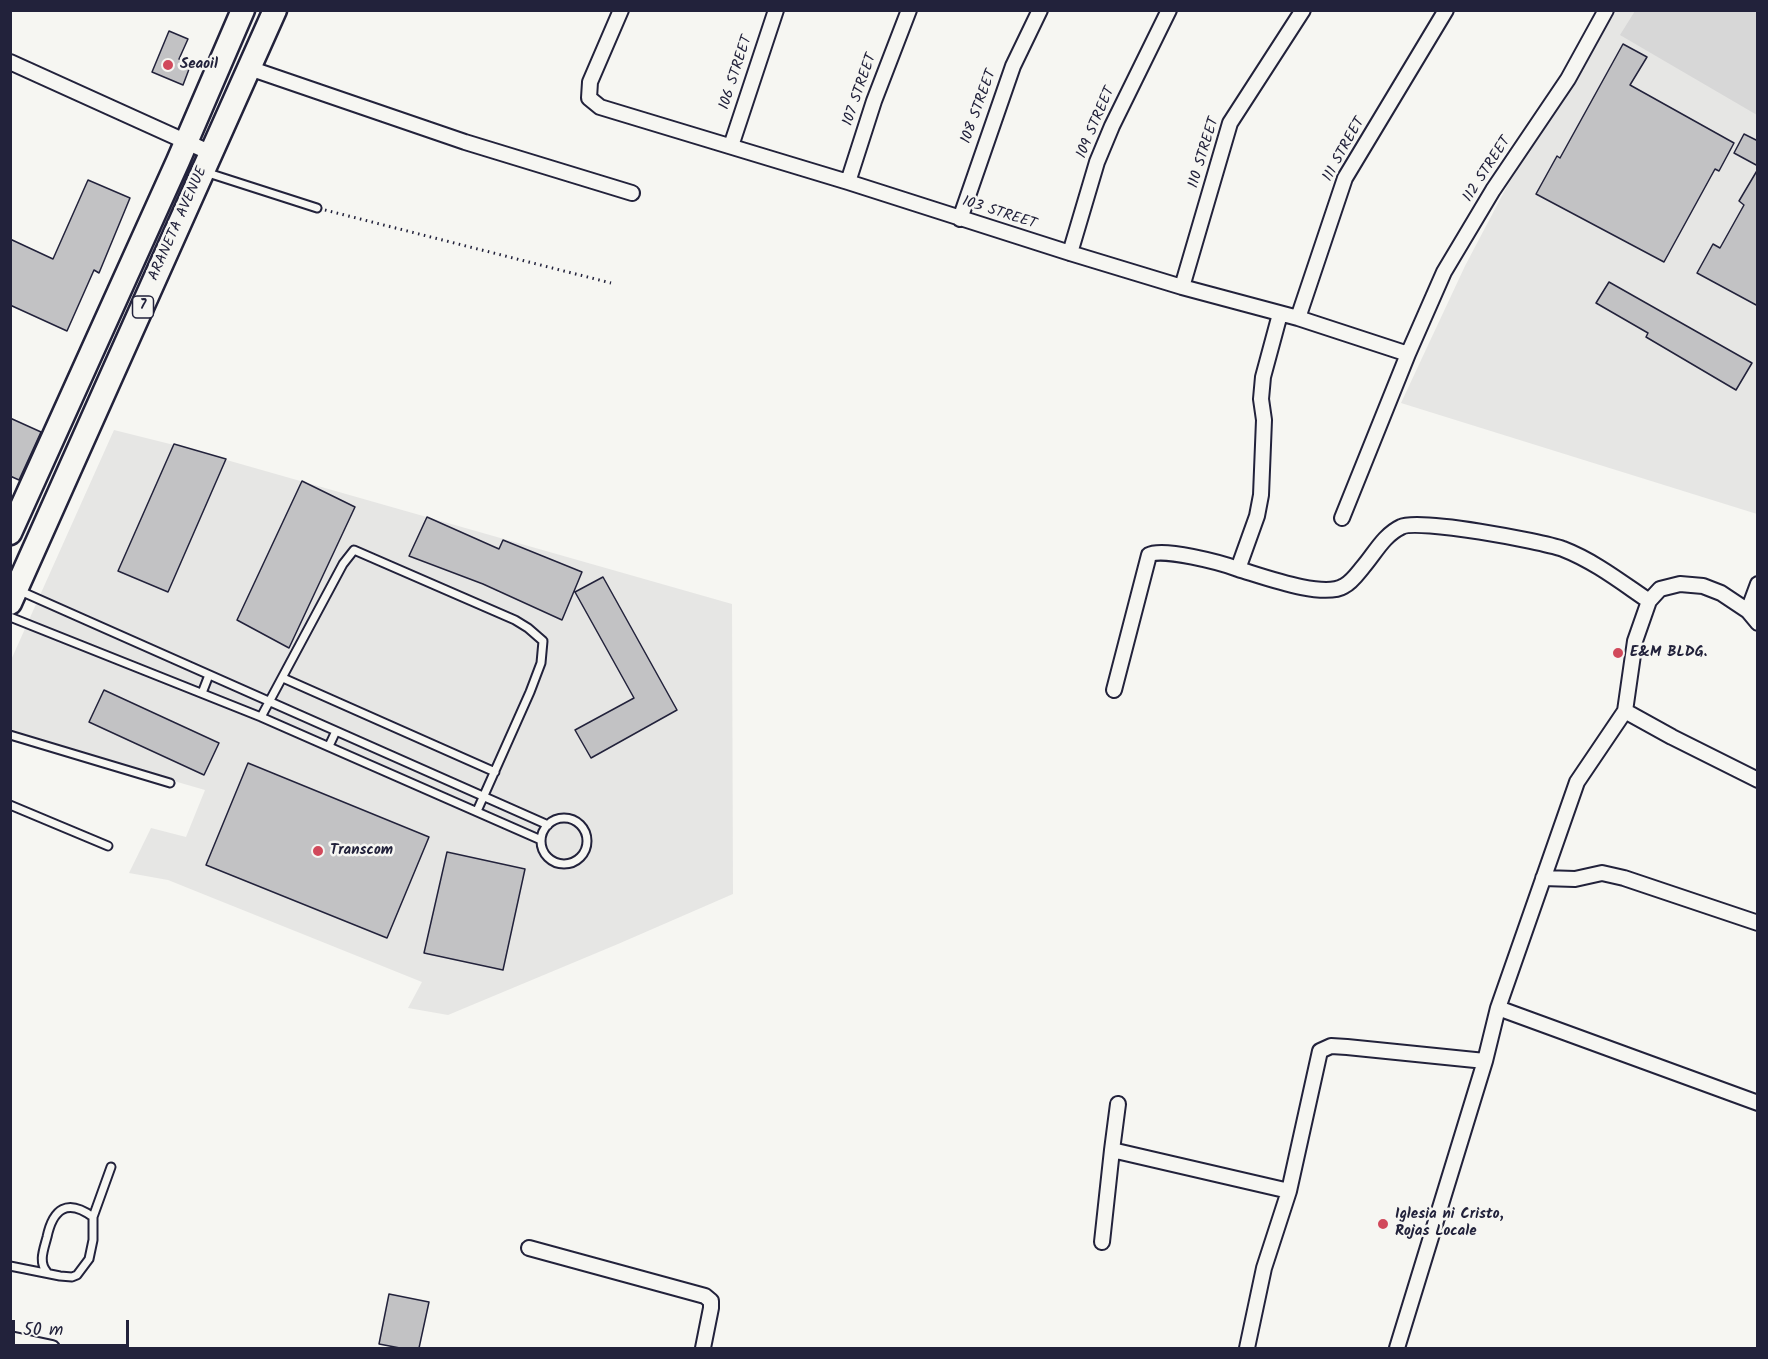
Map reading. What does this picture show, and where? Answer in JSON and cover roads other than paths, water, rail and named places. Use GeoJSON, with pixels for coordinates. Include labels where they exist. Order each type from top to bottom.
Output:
{"type":"FeatureCollection","features":[{"type":"Feature","properties":{"kind":"main road","name":"ARANETA AVENUE"},"geometry":{"type":"LineString","coordinates":[[10,533],[243,10]]}},
{"type":"Feature","properties":{"kind":"main road","name":"ARANETA AVENUE"},"geometry":{"type":"LineString","coordinates":[[13,593],[275,10]]}},
{"type":"Feature","properties":{"kind":"main road"},"geometry":{"type":"LineString","coordinates":[[122,285],[148,296]]}},
{"type":"Feature","properties":{"kind":"street","name":"103 STREET"},"geometry":{"type":"LineString","coordinates":[[621,10],[590,82],[591,101],[600,107],[848,182],[1070,253],[1298,318],[1408,354]]}},
{"type":"Feature","properties":{"kind":"street","name":"106 STREET"},"geometry":{"type":"LineString","coordinates":[[731,146],[776,10]]}},
{"type":"Feature","properties":{"kind":"street","name":"107 STREET"},"geometry":{"type":"LineString","coordinates":[[848,182],[874,101],[909,10]]}},
{"type":"Feature","properties":{"kind":"street","name":"108 STREET"},"geometry":{"type":"LineString","coordinates":[[960,219],[1013,66],[1040,10]]}},
{"type":"Feature","properties":{"kind":"street","name":"109 STREET"},"geometry":{"type":"LineString","coordinates":[[1070,253],[1097,162],[1112,126],[1169,10]]}},
{"type":"Feature","properties":{"kind":"street","name":"110 STREET"},"geometry":{"type":"LineString","coordinates":[[1182,286],[1230,123],[1303,10]]}},
{"type":"Feature","properties":{"kind":"street","name":"111 STREET"},"geometry":{"type":"LineString","coordinates":[[1298,318],[1345,178],[1446,10]]}},
{"type":"Feature","properties":{"kind":"street","name":"112 STREET"},"geometry":{"type":"LineString","coordinates":[[1342,518],[1408,354],[1444,272],[1493,190],[1562,87],[1606,10]]}},
{"type":"Feature","properties":{"kind":"street"},"geometry":{"type":"LineString","coordinates":[[10,62],[186,142],[207,162]]}},
{"type":"Feature","properties":{"kind":"street"},"geometry":{"type":"LineString","coordinates":[[249,68],[465,142],[632,194]]}},
{"type":"Feature","properties":{"kind":"street"},"geometry":{"type":"LineString","coordinates":[[1238,569],[1257,516],[1261,495],[1264,420],[1262,388],[1280,314]]}},
{"type":"Feature","properties":{"kind":"street"},"geometry":{"type":"LineString","coordinates":[[1114,690],[1149,555],[1158,552],[1216,561],[1317,590],[1334,590],[1345,586],[1388,536],[1402,526],[1440,525],[1538,542],[1562,549],[1591,562],[1649,601]]}},
{"type":"Feature","properties":{"kind":"street"},"geometry":{"type":"LineString","coordinates":[[1397,1348],[1485,1061],[1498,1008],[1577,782],[1625,711],[1635,641],[1649,601],[1660,589],[1680,584],[1703,586],[1721,593],[1748,611],[1758,623]]}},
{"type":"Feature","properties":{"kind":"street"},"geometry":{"type":"LineString","coordinates":[[1748,611],[1758,584]]}},
{"type":"Feature","properties":{"kind":"street"},"geometry":{"type":"LineString","coordinates":[[1625,711],[1758,780]]}},
{"type":"Feature","properties":{"kind":"street"},"geometry":{"type":"LineString","coordinates":[[1543,878],[1575,879],[1602,873],[1624,878],[1758,923]]}},
{"type":"Feature","properties":{"kind":"street"},"geometry":{"type":"LineString","coordinates":[[1498,1008],[1758,1103]]}},
{"type":"Feature","properties":{"kind":"street"},"geometry":{"type":"LineString","coordinates":[[1247,1348],[1264,1268],[1289,1191],[1320,1051],[1331,1046],[1485,1061]]}},
{"type":"Feature","properties":{"kind":"street"},"geometry":{"type":"LineString","coordinates":[[1102,1242],[1118,1104]]}},
{"type":"Feature","properties":{"kind":"street"},"geometry":{"type":"LineString","coordinates":[[1112,1150],[1289,1191]]}},
{"type":"Feature","properties":{"kind":"street"},"geometry":{"type":"LineString","coordinates":[[529,1248],[705,1296],[711,1301],[711,1308],[702,1348]]}},
{"type":"Feature","properties":{"kind":"street"},"geometry":{"type":"LineString","coordinates":[[10,1339],[52,1348]]}},
{"type":"Feature","properties":{"kind":"lane"},"geometry":{"type":"LineString","coordinates":[[207,162],[317,208]]}},
{"type":"Feature","properties":{"kind":"lane"},"geometry":{"type":"LineString","coordinates":[[261,717],[343,564],[354,550],[507,617],[528,628],[543,641],[541,663],[477,811]]}},
{"type":"Feature","properties":{"kind":"lane"},"geometry":{"type":"LineString","coordinates":[[13,593],[209,675],[548,825]]}},
{"type":"Feature","properties":{"kind":"lane"},"geometry":{"type":"LineString","coordinates":[[10,617],[261,717],[541,840]]}},
{"type":"Feature","properties":{"kind":"lane"},"geometry":{"type":"LineString","coordinates":[[201,693],[209,675]]}},
{"type":"Feature","properties":{"kind":"lane"},"geometry":{"type":"LineString","coordinates":[[283,678],[495,772]]}},
{"type":"Feature","properties":{"kind":"lane"},"geometry":{"type":"LineString","coordinates":[[329,746],[336,731]]}},
{"type":"Feature","properties":{"kind":"lane"},"geometry":{"type":"LineString","coordinates":[[10,735],[170,783]]}},
{"type":"Feature","properties":{"kind":"lane"},"geometry":{"type":"LineString","coordinates":[[370,764],[377,749]]}},
{"type":"Feature","properties":{"kind":"lane"},"geometry":{"type":"LineString","coordinates":[[10,805],[108,846]]}},
{"type":"Feature","properties":{"kind":"lane"},"geometry":{"type":"LineString","coordinates":[[567,818],[582,826],[587,836],[587,846],[581,857],[570,864],[553,861],[546,856],[541,840],[548,825],[567,818]]}},
{"type":"Feature","properties":{"kind":"lane"},"geometry":{"type":"LineString","coordinates":[[10,1266],[72,1277],[81,1271],[89,1259],[93,1240],[93,1217],[111,1167]]}},
{"type":"Feature","properties":{"kind":"lane"},"geometry":{"type":"LineString","coordinates":[[47,1272],[42,1266],[42,1258],[50,1224],[56,1213],[62,1209],[72,1208],[86,1212],[93,1217]]}},
{"type":"Feature","properties":{"kind":"place","name":"Seaoil"},"geometry":{"type":"Point","coordinates":[168,65]}},
{"type":"Feature","properties":{"kind":"place","name":"E&M BLDG."},"geometry":{"type":"Point","coordinates":[1618,653]}},
{"type":"Feature","properties":{"kind":"place","name":"Transcom"},"geometry":{"type":"Point","coordinates":[318,851]}},
{"type":"Feature","properties":{"kind":"place","name":"Iglesia ni Cristo, Rojas Locale"},"geometry":{"type":"Point","coordinates":[1383,1224]}}]}
